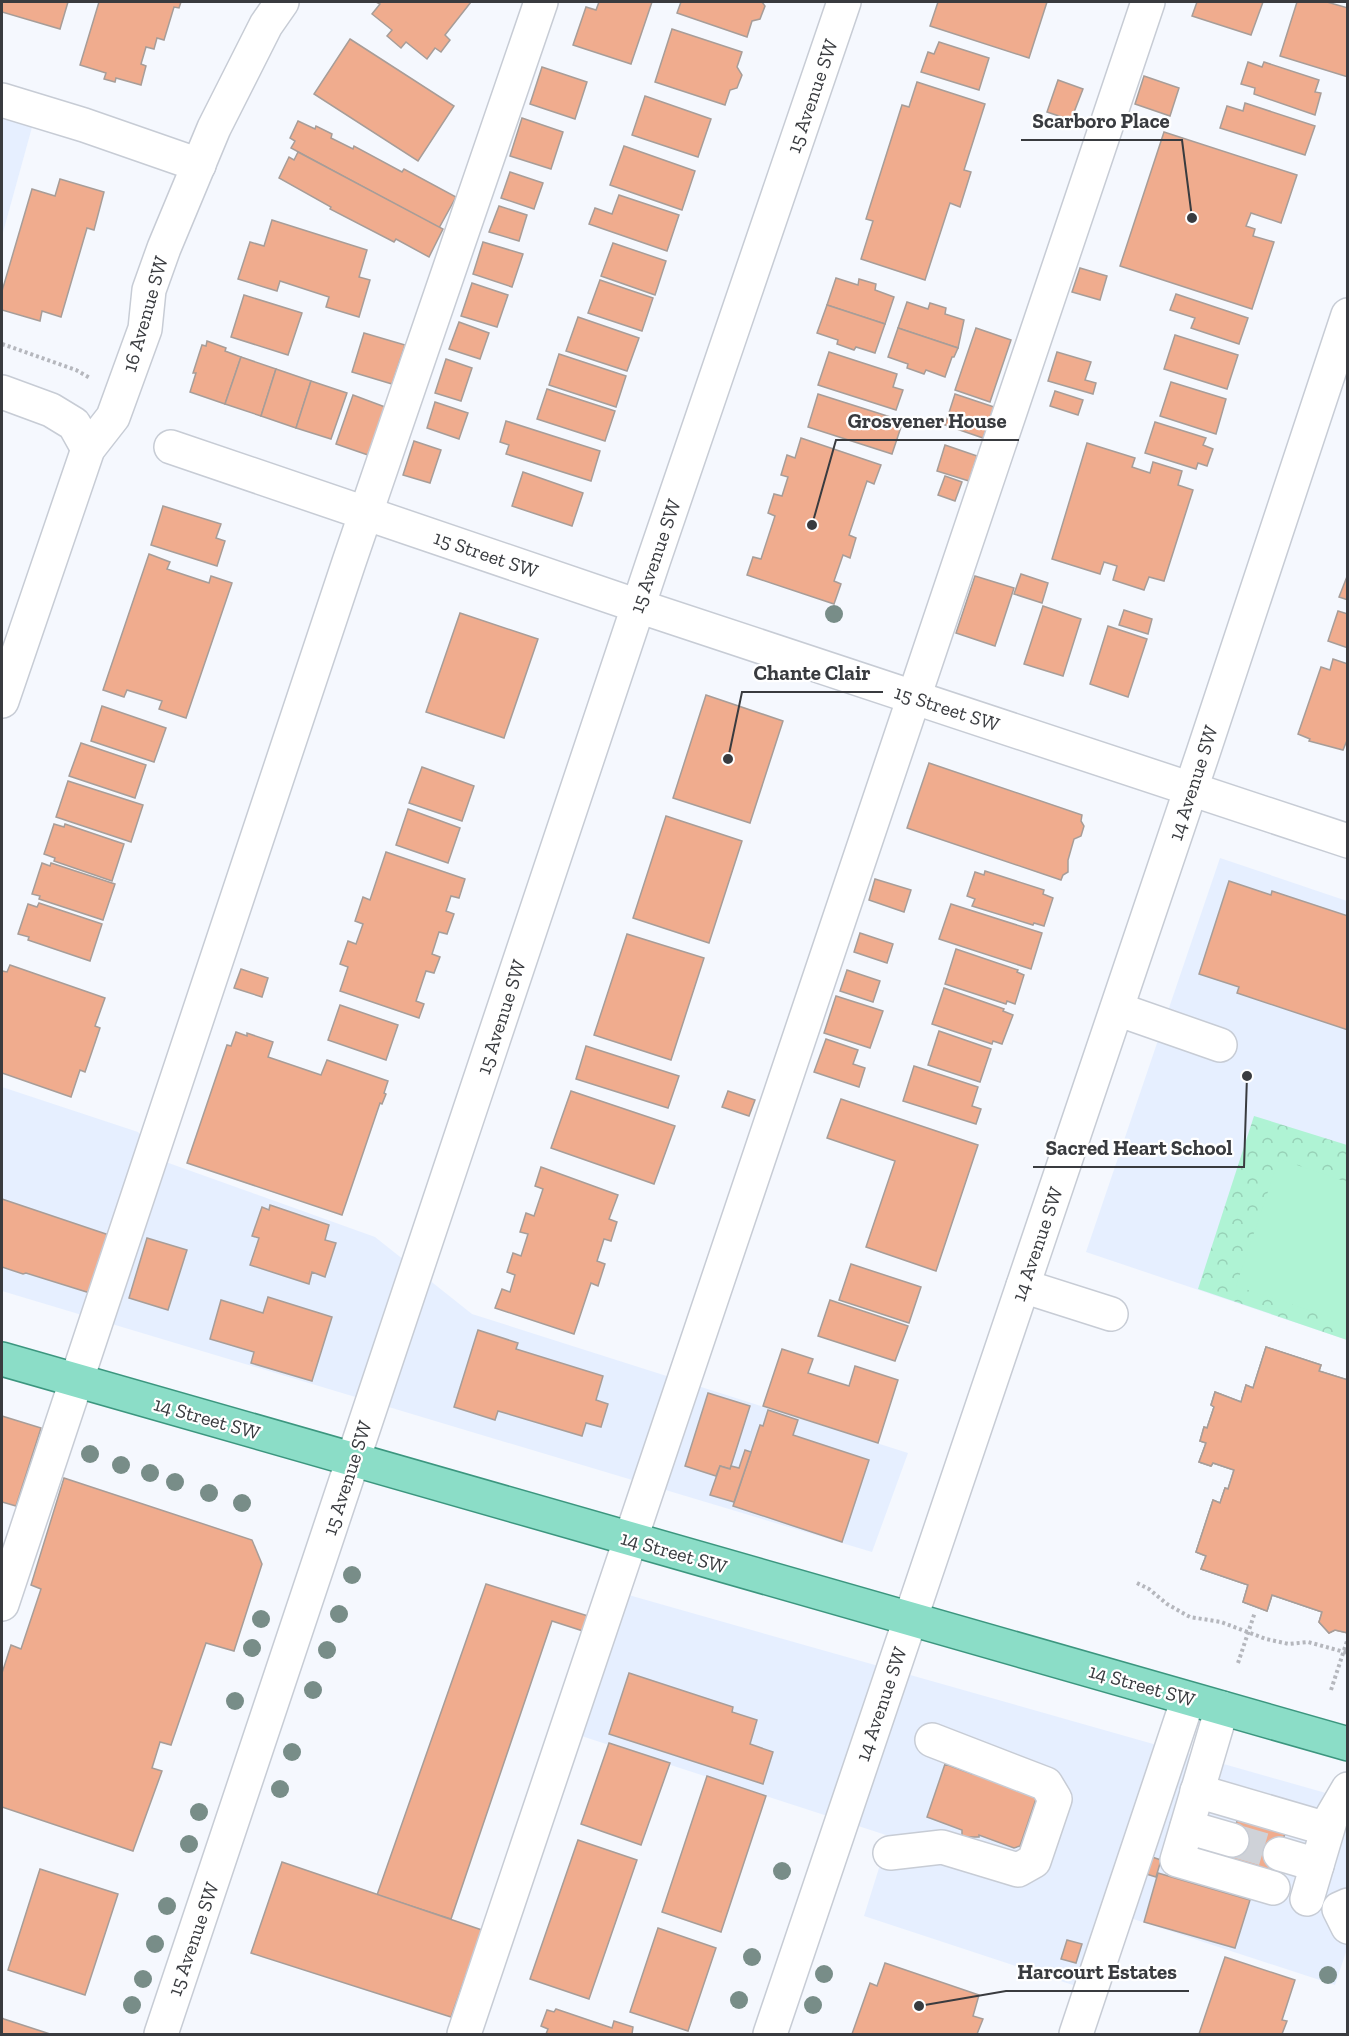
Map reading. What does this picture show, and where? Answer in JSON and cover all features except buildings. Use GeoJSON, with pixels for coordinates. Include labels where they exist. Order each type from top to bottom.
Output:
{"type":"FeatureCollection","features":[{"type":"Feature","properties":{"kind":"main road","name":"14 Street SW"},"geometry":{"type":"LineString","coordinates":[[2,1359],[1347,1744]]}},
{"type":"Feature","properties":{"kind":"street","name":"16 Avenue SW"},"geometry":{"type":"LineString","coordinates":[[2,701],[88,449],[112,417],[145,329],[149,290],[164,248],[214,128],[266,25],[282,2]]}},
{"type":"Feature","properties":{"kind":"street"},"geometry":{"type":"LineString","coordinates":[[2,1604],[366,513],[541,2]]}},
{"type":"Feature","properties":{"kind":"street","name":"15 Avenue SW"},"geometry":{"type":"LineString","coordinates":[[161,2034],[638,606],[844,2]]}},
{"type":"Feature","properties":{"kind":"street"},"geometry":{"type":"LineString","coordinates":[[464,2034],[912,697],[1148,2]]}},
{"type":"Feature","properties":{"kind":"street"},"geometry":{"type":"LineString","coordinates":[[2,100],[96,129],[199,165]]}},
{"type":"Feature","properties":{"kind":"street","name":"14 Avenue SW"},"geometry":{"type":"LineString","coordinates":[[770,2034],[1117,1009],[1347,315]]}},
{"type":"Feature","properties":{"kind":"street"},"geometry":{"type":"LineString","coordinates":[[2,392],[51,410],[74,424],[88,449]]}},
{"type":"Feature","properties":{"kind":"street","name":"15 Street SW"},"geometry":{"type":"LineString","coordinates":[[171,447],[638,606],[1347,841]]}},
{"type":"Feature","properties":{"kind":"street"},"geometry":{"type":"LineString","coordinates":[[1117,1009],[1220,1045]]}},
{"type":"Feature","properties":{"kind":"street"},"geometry":{"type":"LineString","coordinates":[[1023,1286],[1111,1314]]}},
{"type":"Feature","properties":{"kind":"street"},"geometry":{"type":"LineString","coordinates":[[1076,2034],[1188,1699]]}},
{"type":"Feature","properties":{"kind":"street"},"geometry":{"type":"LineString","coordinates":[[1222,1708],[1177,1860],[1273,1888]]}},
{"type":"Feature","properties":{"kind":"street"},"geometry":{"type":"LineString","coordinates":[[890,1853],[942,1846],[1018,1870],[1034,1861],[1055,1799],[1046,1784],[932,1740]]}},
{"type":"Feature","properties":{"kind":"street"},"geometry":{"type":"LineString","coordinates":[[1307,1899],[1330,1818],[1347,1789]]}},
{"type":"Feature","properties":{"kind":"street"},"geometry":{"type":"LineString","coordinates":[[1197,1791],[1327,1829]]}},
{"type":"Feature","properties":{"kind":"street"},"geometry":{"type":"LineString","coordinates":[[1187,1827],[1232,1840]]}},
{"type":"Feature","properties":{"kind":"street"},"geometry":{"type":"LineString","coordinates":[[1280,1854],[1317,1865]]}},
{"type":"Feature","properties":{"kind":"street"},"geometry":{"type":"LineString","coordinates":[[1347,1905],[1339,1909],[1347,1927]]}},
{"type":"Feature","properties":{"kind":"path"},"geometry":{"type":"LineString","coordinates":[[2,344],[76,370],[92,379]]}},
{"type":"Feature","properties":{"kind":"path"},"geometry":{"type":"LineString","coordinates":[[1137,1583],[1190,1617],[1221,1622],[1290,1644],[1308,1642],[1345,1653]]}},
{"type":"Feature","properties":{"kind":"path"},"geometry":{"type":"LineString","coordinates":[[1238,1663],[1255,1612]]}},
{"type":"Feature","properties":{"kind":"path"},"geometry":{"type":"LineString","coordinates":[[1331,1690],[1345,1653],[1347,1638]]}},
{"type":"Feature","properties":{"kind":"shaded area"},"geometry":{"type":"Polygon","coordinates":[[[2,110],[34,120],[2,236],[2,110]]]}},
{"type":"Feature","properties":{"kind":"shaded area"},"geometry":{"type":"Polygon","coordinates":[[[1220,858],[1347,901],[1347,1340],[1086,1252],[1220,858]]]}},
{"type":"Feature","properties":{"kind":"shaded area"},"geometry":{"type":"Polygon","coordinates":[[[2,1087],[138,1132],[163,1161],[375,1237],[472,1314],[908,1453],[872,1552],[2,1291],[2,1087]]]}},
{"type":"Feature","properties":{"kind":"shaded area"},"geometry":{"type":"Polygon","coordinates":[[[611,1590],[1347,1799],[1347,1949],[1335,1985],[1112,1912],[1085,1989],[864,1916],[889,1836],[563,1730],[611,1590]]]}},
{"type":"Feature","properties":{"kind":"green space"},"geometry":{"type":"Polygon","coordinates":[[[1254,1116],[1347,1145],[1347,1340],[1198,1289],[1254,1116]]]}},
{"type":"Feature","properties":{"kind":"green space"},"geometry":{"type":"Polygon","coordinates":[[[1279,1159],[1347,1182],[1347,1323],[1236,1286],[1279,1159]]]}},
{"type":"Feature","properties":{"kind":"tunnel"},"geometry":{"type":"LineString","coordinates":[[1232,1840],[1280,1854]]}},
{"type":"Feature","properties":{"kind":"place","name":"Scarboro Place"},"geometry":{"type":"Point","coordinates":[1192,218]}},
{"type":"Feature","properties":{"kind":"place","name":"Grosvener House"},"geometry":{"type":"Point","coordinates":[812,525]}},
{"type":"Feature","properties":{"kind":"place","name":"Chante Clair"},"geometry":{"type":"Point","coordinates":[728,759]}},
{"type":"Feature","properties":{"kind":"place","name":"Sacred Heart School"},"geometry":{"type":"Point","coordinates":[1247,1076]}},
{"type":"Feature","properties":{"kind":"place","name":"Harcourt Estates"},"geometry":{"type":"Point","coordinates":[919,2006]}}]}
